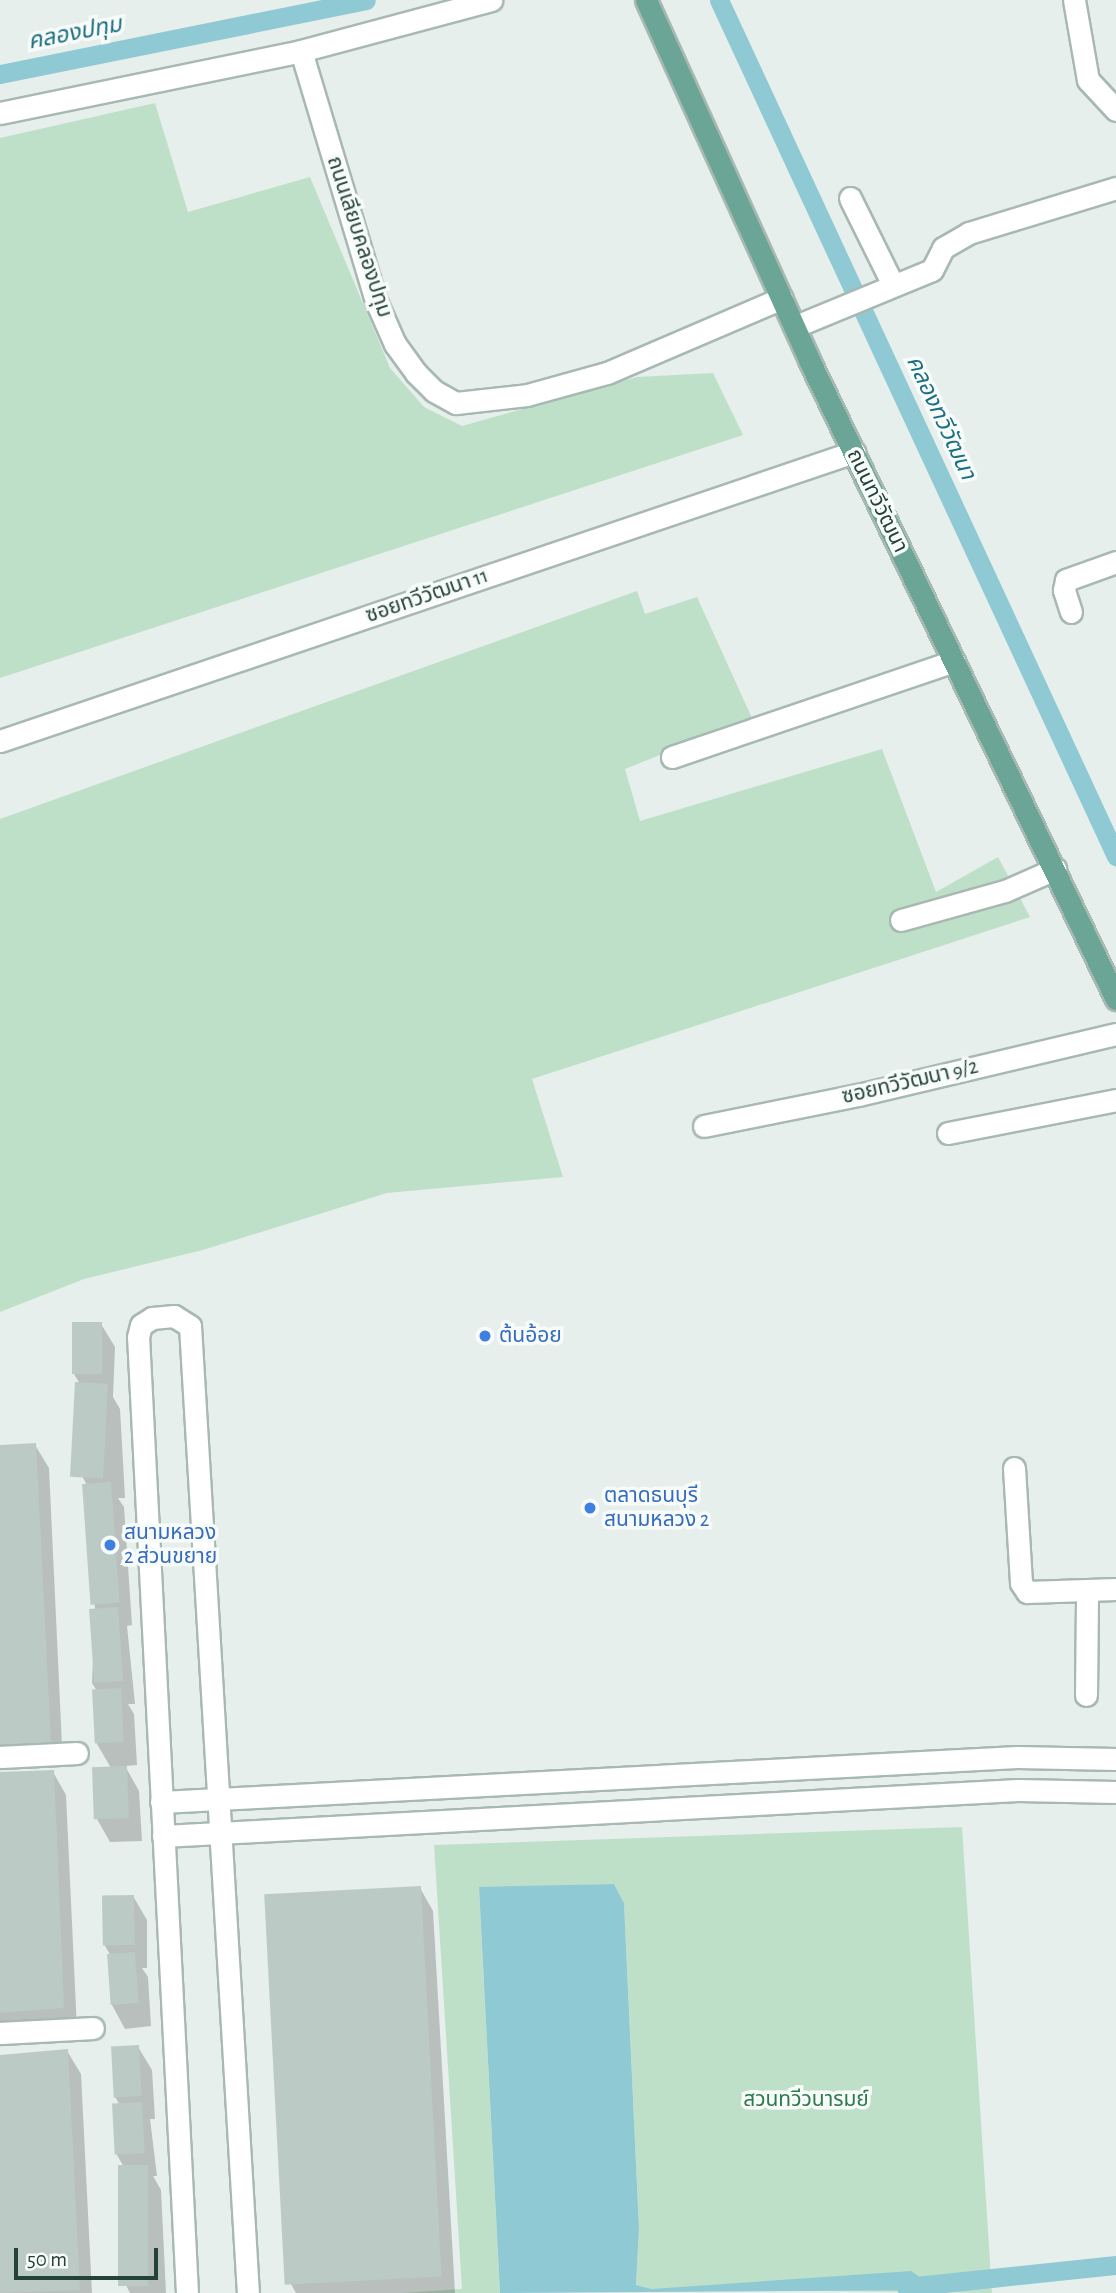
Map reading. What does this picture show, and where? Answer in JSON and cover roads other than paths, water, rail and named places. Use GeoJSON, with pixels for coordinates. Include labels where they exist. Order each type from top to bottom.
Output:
{"type":"FeatureCollection","features":[{"type":"Feature","properties":{"kind":"main road","name":"ถนนทวีวัฒนา"},"geometry":{"type":"LineString","coordinates":[[646,0],[854,452],[1116,997]]}},
{"type":"Feature","properties":{"kind":"street"},"geometry":{"type":"LineString","coordinates":[[0,113],[301,51],[491,0]]}},
{"type":"Feature","properties":{"kind":"street"},"geometry":{"type":"LineString","coordinates":[[1074,0],[1088,80],[1116,110]]}},
{"type":"Feature","properties":{"kind":"street","name":"ถนนเลียบคลองปทุม"},"geometry":{"type":"LineString","coordinates":[[301,51],[376,301],[395,344],[416,373],[434,391],[456,403],[527,395],[607,373],[782,298]]}},
{"type":"Feature","properties":{"kind":"street"},"geometry":{"type":"LineString","coordinates":[[796,326],[932,270],[943,248],[969,233],[1116,188]]}},
{"type":"Feature","properties":{"kind":"street"},"geometry":{"type":"LineString","coordinates":[[850,198],[893,285]]}},
{"type":"Feature","properties":{"kind":"street","name":"ซอยทวีวัฒนา 11"},"geometry":{"type":"LineString","coordinates":[[0,741],[854,452]]}},
{"type":"Feature","properties":{"kind":"street"},"geometry":{"type":"LineString","coordinates":[[1071,612],[1064,590],[1066,580],[1116,562]]}},
{"type":"Feature","properties":{"kind":"street"},"geometry":{"type":"LineString","coordinates":[[672,757],[954,661]]}},
{"type":"Feature","properties":{"kind":"street"},"geometry":{"type":"LineString","coordinates":[[901,920],[1005,891],[1055,869]]}},
{"type":"Feature","properties":{"kind":"street","name":"ซอยทวีวัฒนา 9/2"},"geometry":{"type":"LineString","coordinates":[[704,1126],[858,1095],[1116,1034]]}},
{"type":"Feature","properties":{"kind":"street"},"geometry":{"type":"LineString","coordinates":[[948,1133],[1116,1100]]}},
{"type":"Feature","properties":{"kind":"street"},"geometry":{"type":"LineString","coordinates":[[187,2293],[138,1337],[141,1325],[152,1318],[174,1315],[190,1326],[248,2293]]}},
{"type":"Feature","properties":{"kind":"street"},"geometry":{"type":"LineString","coordinates":[[1014,1468],[1021,1583],[1027,1592],[1039,1594],[1116,1589]]}},
{"type":"Feature","properties":{"kind":"street"},"geometry":{"type":"LineString","coordinates":[[1086,1695],[1087,1591]]}},
{"type":"Feature","properties":{"kind":"street"},"geometry":{"type":"LineString","coordinates":[[0,1757],[77,1753]]}},
{"type":"Feature","properties":{"kind":"street"},"geometry":{"type":"LineString","coordinates":[[161,1802],[1017,1757],[1116,1759]]}},
{"type":"Feature","properties":{"kind":"street"},"geometry":{"type":"LineString","coordinates":[[163,1836],[1018,1790],[1116,1792]]}},
{"type":"Feature","properties":{"kind":"street"},"geometry":{"type":"LineString","coordinates":[[0,2033],[93,2028]]}},
{"type":"Feature","properties":{"kind":"water"},"geometry":{"type":"Polygon","coordinates":[[[614,1884],[624,1903],[639,2229],[636,2285],[652,2289],[911,2271],[938,2290],[500,2293],[479,1887],[614,1884]]]}},
{"type":"Feature","properties":{"kind":"waterway","name":"คลองปทุม"},"geometry":{"type":"LineString","coordinates":[[0,74],[366,0]]}},
{"type":"Feature","properties":{"kind":"waterway","name":"คลองทวีวัฒนา"},"geometry":{"type":"LineString","coordinates":[[719,0],[1116,856]]}},
{"type":"Feature","properties":{"kind":"waterway"},"geometry":{"type":"LineString","coordinates":[[906,2287],[1116,2265]]}},
{"type":"Feature","properties":{"kind":"place","name":"ต้นอ้อย"},"geometry":{"type":"Point","coordinates":[485,1336]}},
{"type":"Feature","properties":{"kind":"place","name":"ตลาดธนบุรี สนามหลวง 2"},"geometry":{"type":"Point","coordinates":[590,1508]}},
{"type":"Feature","properties":{"kind":"place","name":"สนามหลวง 2 ส่วนขยาย"},"geometry":{"type":"Point","coordinates":[110,1545]}},
{"type":"Feature","properties":{"kind":"park label","name":"สวนทวีวนารมย์"},"geometry":{"type":"Point","coordinates":[806,2100]}}]}
